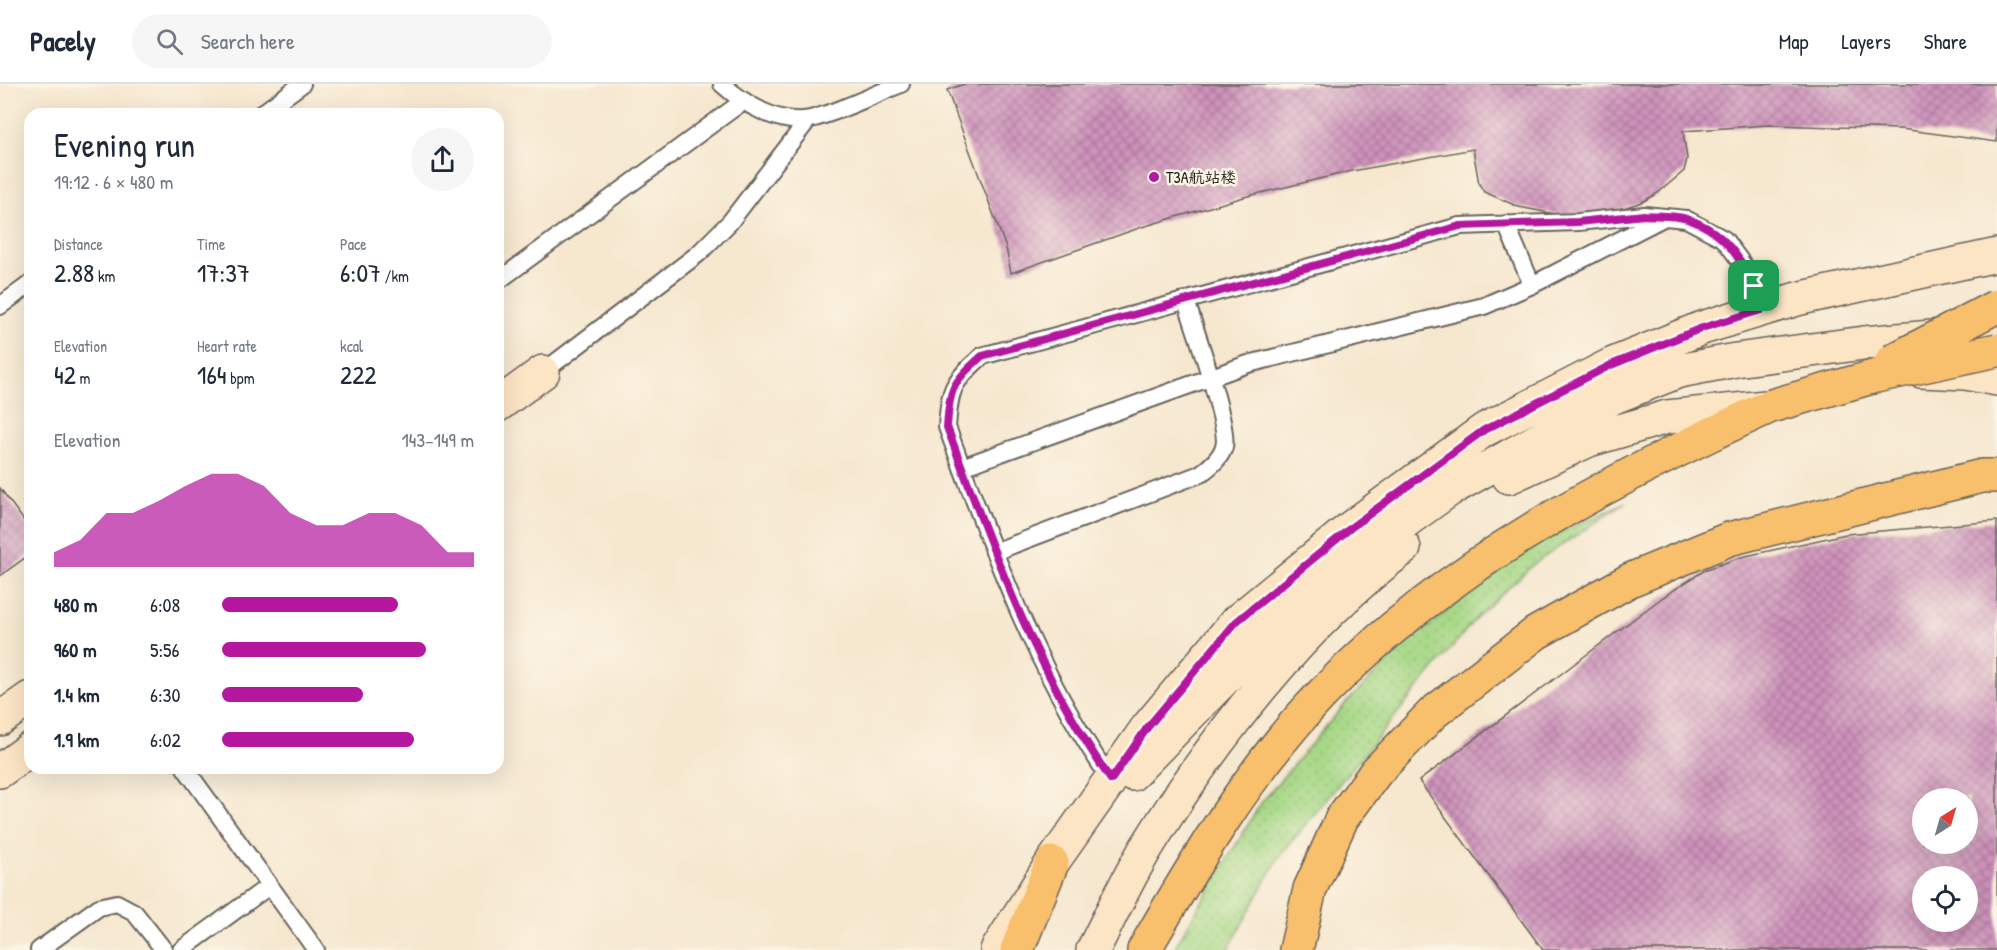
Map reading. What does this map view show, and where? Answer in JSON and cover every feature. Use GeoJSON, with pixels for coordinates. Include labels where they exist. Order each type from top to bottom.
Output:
{"type":"FeatureCollection","features":[{"type":"Feature","properties":{"kind":"highway"},"geometry":{"type":"LineString","coordinates":[[1843,386],[1997,306]]}},
{"type":"Feature","properties":{"kind":"highway"},"geometry":{"type":"LineString","coordinates":[[1144,950],[1211,842],[1273,751],[1323,693],[1389,632],[1450,586],[1543,522],[1656,459],[1771,406],[1876,376],[1997,350]]}},
{"type":"Feature","properties":{"kind":"highway"},"geometry":{"type":"LineString","coordinates":[[1876,376],[1997,374]]}},
{"type":"Feature","properties":{"kind":"highway"},"geometry":{"type":"LineString","coordinates":[[1296,950],[1310,889],[1342,818],[1376,772],[1433,713],[1536,633],[1630,580],[1729,538],[1860,504],[1982,476],[1997,476]]}},
{"type":"Feature","properties":{"kind":"highway"},"geometry":{"type":"LineString","coordinates":[[1017,950],[1052,863]]}},
{"type":"Feature","properties":{"kind":"main road"},"geometry":{"type":"LineString","coordinates":[[997,950],[1052,863],[1147,728],[1236,622],[1353,526],[1484,430],[1611,365],[1702,328],[1797,299],[1997,255]]}},
{"type":"Feature","properties":{"kind":"main road"},"geometry":{"type":"LineString","coordinates":[[1083,820],[1160,747],[1260,642],[1353,559],[1449,490],[1530,442],[1614,397],[1679,370],[1864,343],[1943,336],[1997,335]]}},
{"type":"Feature","properties":{"kind":"main road"},"geometry":{"type":"LineString","coordinates":[[1679,370],[1818,366],[1966,373],[1997,379]]}},
{"type":"Feature","properties":{"kind":"main road"},"geometry":{"type":"LineString","coordinates":[[504,401],[543,372]]}},
{"type":"Feature","properties":{"kind":"main road"},"geometry":{"type":"LineString","coordinates":[[1093,950],[1147,846],[1239,715],[1308,636],[1377,568],[1447,516],[1516,473],[1589,440],[1667,417],[1771,406]]}},
{"type":"Feature","properties":{"kind":"main road"},"geometry":{"type":"LineString","coordinates":[[0,719],[24,702]]}},
{"type":"Feature","properties":{"kind":"main road"},"geometry":{"type":"LineString","coordinates":[[0,771],[24,753]]}},
{"type":"Feature","properties":{"kind":"lane"},"geometry":{"type":"LineString","coordinates":[[269,108],[302,84]]}},
{"type":"Feature","properties":{"kind":"lane"},"geometry":{"type":"LineString","coordinates":[[722,84],[742,102],[773,116],[808,120],[901,84]]}},
{"type":"Feature","properties":{"kind":"lane"},"geometry":{"type":"LineString","coordinates":[[504,277],[742,102]]}},
{"type":"Feature","properties":{"kind":"lane"},"geometry":{"type":"LineString","coordinates":[[543,372],[698,254],[730,222],[808,120]]}},
{"type":"Feature","properties":{"kind":"lane"},"geometry":{"type":"LineString","coordinates":[[1111,780],[1086,743],[1021,620],[947,427],[950,393],[963,373],[982,356],[1460,226],[1578,222],[1644,215],[1686,219],[1724,239],[1744,266],[1761,310]]}},
{"type":"Feature","properties":{"kind":"lane"},"geometry":{"type":"LineString","coordinates":[[962,467],[1248,364],[1484,306],[1532,285],[1667,217]]}},
{"type":"Feature","properties":{"kind":"lane"},"geometry":{"type":"LineString","coordinates":[[1506,224],[1532,285]]}},
{"type":"Feature","properties":{"kind":"lane"},"geometry":{"type":"LineString","coordinates":[[0,306],[24,288]]}},
{"type":"Feature","properties":{"kind":"lane"},"geometry":{"type":"LineString","coordinates":[[994,552],[1200,474],[1210,467],[1224,446],[1226,432],[1186,301]]}},
{"type":"Feature","properties":{"kind":"lane"},"geometry":{"type":"LineString","coordinates":[[189,774],[316,950]]}},
{"type":"Feature","properties":{"kind":"lane"},"geometry":{"type":"LineString","coordinates":[[181,950],[269,886]]}},
{"type":"Feature","properties":{"kind":"lane"},"geometry":{"type":"LineString","coordinates":[[39,950],[99,907],[109,903],[117,903],[134,912],[164,950]]}},
{"type":"Feature","properties":{"kind":"green space"},"geometry":{"type":"Polygon","coordinates":[[[1626,502],[1534,564],[1476,618],[1279,857],[1228,950],[1173,950],[1261,803],[1346,703],[1405,645],[1520,552],[1626,502]]]}},
{"type":"Feature","properties":{"kind":"building","name":"T3A航站楼"},"geometry":{"type":"Polygon","coordinates":[[[964,84],[1997,84],[1997,142],[1901,129],[1768,125],[1683,131],[1687,159],[1684,171],[1658,193],[1642,202],[1614,211],[1560,215],[1519,207],[1484,192],[1479,184],[1473,149],[1352,171],[1244,197],[1142,227],[1011,273],[1006,248],[947,90],[964,84]]]}},
{"type":"Feature","properties":{"kind":"building"},"geometry":{"type":"Polygon","coordinates":[[[0,488],[24,521],[24,558],[0,576],[0,488]]]}},
{"type":"Feature","properties":{"kind":"building"},"geometry":{"type":"Polygon","coordinates":[[[1997,521],[1997,950],[1543,950],[1419,781],[1663,597],[1705,570],[1741,557],[1846,534],[1997,521]]]}},
{"type":"Feature","properties":{"kind":"place","name":"T3A航站楼"},"geometry":{"type":"Point","coordinates":[1154,177]}},
{"type":"Feature","properties":{"kind":"route"},"geometry":{"type":"LineString","coordinates":[[1644,215],[1686,219],[1704,226],[1724,239],[1744,266],[1754,286],[1761,310],[1702,328],[1611,365],[1484,430],[1353,526],[1236,622],[1147,728],[1111,780],[1086,743],[1021,620],[947,427],[950,393],[963,373],[982,356],[1460,226],[1578,222],[1644,215]]}}]}
